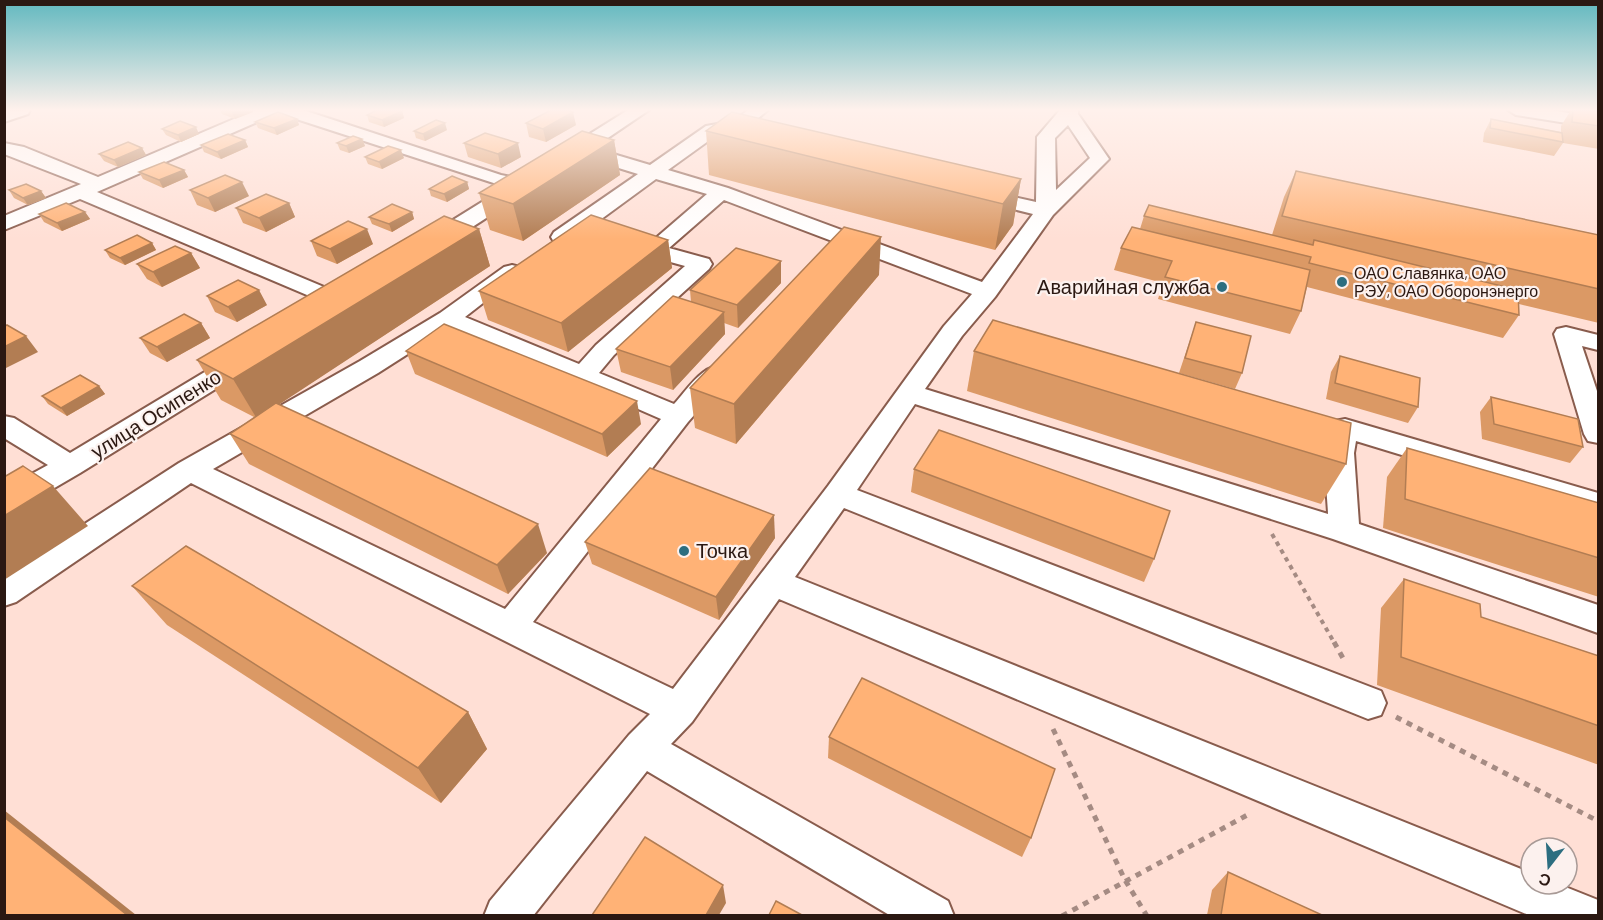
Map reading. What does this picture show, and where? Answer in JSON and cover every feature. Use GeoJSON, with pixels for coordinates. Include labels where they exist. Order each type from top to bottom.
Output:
{"type":"FeatureCollection","features":[{"type":"Feature","properties":{"kind":"street"},"geometry":{"type":"LineString","coordinates":[[21,153],[90,188],[340,302]]}},
{"type":"Feature","properties":{"kind":"street"},"geometry":{"type":"LineString","coordinates":[[4,224],[171,153]]}},
{"type":"Feature","properties":{"kind":"street"},"geometry":{"type":"LineString","coordinates":[[415,153],[497,180],[539,175]]}},
{"type":"Feature","properties":{"kind":"street"},"geometry":{"type":"LineString","coordinates":[[417,252],[573,153]]}},
{"type":"Feature","properties":{"kind":"street"},"geometry":{"type":"LineString","coordinates":[[589,153],[655,171],[693,174],[721,192],[838,246],[987,292]]}},
{"type":"Feature","properties":{"kind":"street"},"geometry":{"type":"LineString","coordinates":[[4,593],[189,470],[369,367],[448,318],[680,153]]}},
{"type":"Feature","properties":{"kind":"street"},"geometry":{"type":"LineString","coordinates":[[1046,153],[1046,211]]}},
{"type":"Feature","properties":{"kind":"street"},"geometry":{"type":"LineString","coordinates":[[505,915],[642,748],[679,710],[838,494],[952,331],[987,292],[1046,211],[1100,159],[1096,153]]}},
{"type":"Feature","properties":{"kind":"street"},"geometry":{"type":"LineString","coordinates":[[956,190],[1046,211]]}},
{"type":"Feature","properties":{"kind":"street"},"geometry":{"type":"LineString","coordinates":[[582,376],[604,350],[701,264],[653,250],[721,192]]}},
{"type":"Feature","properties":{"kind":"street"},"geometry":{"type":"LineString","coordinates":[[448,318],[678,416]]}},
{"type":"Feature","properties":{"kind":"street"},"geometry":{"type":"LineString","coordinates":[[1599,343],[1566,334],[1599,434]]}},
{"type":"Feature","properties":{"kind":"street","name":"улица Осипенко"},"geometry":{"type":"LineString","coordinates":[[4,503],[70,466],[262,349]]}},
{"type":"Feature","properties":{"kind":"street"},"geometry":{"type":"LineString","coordinates":[[509,628],[678,416],[734,356]]}},
{"type":"Feature","properties":{"kind":"street"},"geometry":{"type":"LineString","coordinates":[[908,393],[1344,531],[1599,619]]}},
{"type":"Feature","properties":{"kind":"street"},"geometry":{"type":"LineString","coordinates":[[4,425],[70,466]]}},
{"type":"Feature","properties":{"kind":"street"},"geometry":{"type":"LineString","coordinates":[[1344,531],[1340,453],[1345,428],[1599,504]]}},
{"type":"Feature","properties":{"kind":"street"},"geometry":{"type":"LineString","coordinates":[[189,470],[679,710]]}},
{"type":"Feature","properties":{"kind":"street"},"geometry":{"type":"LineString","coordinates":[[838,494],[1251,654],[1368,703]]}},
{"type":"Feature","properties":{"kind":"street"},"geometry":{"type":"LineString","coordinates":[[773,582],[1035,693],[1584,915]]}},
{"type":"Feature","properties":{"kind":"street"},"geometry":{"type":"LineString","coordinates":[[642,748],[933,915]]}},
{"type":"Feature","properties":{"kind":"path"},"geometry":{"type":"LineString","coordinates":[[1255,504],[1368,703],[1599,821]]}},
{"type":"Feature","properties":{"kind":"path"},"geometry":{"type":"LineString","coordinates":[[1035,693],[1125,880],[1147,915]]}},
{"type":"Feature","properties":{"kind":"path"},"geometry":{"type":"LineString","coordinates":[[1062,915],[1287,793]]}},
{"type":"Feature","properties":{"kind":"building"},"geometry":{"type":"Polygon","coordinates":[[[102,153],[130,153],[114,160],[99,154],[102,153]]]}},
{"type":"Feature","properties":{"kind":"building"},"geometry":{"type":"Polygon","coordinates":[[[374,153],[396,153],[379,162],[365,157],[374,153]]]}},
{"type":"Feature","properties":{"kind":"building"},"geometry":{"type":"Polygon","coordinates":[[[546,153],[594,153],[513,204],[479,193],[546,153]]]}},
{"type":"Feature","properties":{"kind":"building"},"geometry":{"type":"Polygon","coordinates":[[[795,153],[909,153],[1021,179],[1003,204],[795,153]]]}},
{"type":"Feature","properties":{"kind":"building"},"geometry":{"type":"Polygon","coordinates":[[[164,162],[184,170],[159,180],[139,172],[164,162]]]}},
{"type":"Feature","properties":{"kind":"building"},"geometry":{"type":"Polygon","coordinates":[[[1296,171],[1599,235],[1599,289],[1282,216],[1296,171]]]}},
{"type":"Feature","properties":{"kind":"building"},"geometry":{"type":"Polygon","coordinates":[[[225,175],[242,182],[208,198],[190,190],[225,175]]]}},
{"type":"Feature","properties":{"kind":"building"},"geometry":{"type":"Polygon","coordinates":[[[452,176],[467,182],[444,194],[429,189],[452,176]]]}},
{"type":"Feature","properties":{"kind":"building"},"geometry":{"type":"Polygon","coordinates":[[[26,184],[41,191],[23,198],[9,190],[26,184]]]}},
{"type":"Feature","properties":{"kind":"building"},"geometry":{"type":"Polygon","coordinates":[[[266,194],[289,203],[259,218],[236,208],[266,194]]]}},
{"type":"Feature","properties":{"kind":"building"},"geometry":{"type":"Polygon","coordinates":[[[66,203],[85,212],[57,223],[39,214],[66,203]]]}},
{"type":"Feature","properties":{"kind":"building"},"geometry":{"type":"Polygon","coordinates":[[[392,204],[412,212],[389,224],[369,217],[392,204]]]}},
{"type":"Feature","properties":{"kind":"building"},"geometry":{"type":"Polygon","coordinates":[[[1149,205],[1313,245],[1314,240],[1518,290],[1519,315],[1309,263],[1311,257],[1144,216],[1149,205]]]}},
{"type":"Feature","properties":{"kind":"building"},"geometry":{"type":"Polygon","coordinates":[[[591,215],[668,240],[561,323],[479,291],[591,215]]]}},
{"type":"Feature","properties":{"kind":"building"},"geometry":{"type":"Polygon","coordinates":[[[444,216],[479,229],[233,379],[197,360],[444,216]]]}},
{"type":"Feature","properties":{"kind":"building"},"geometry":{"type":"Polygon","coordinates":[[[348,221],[367,229],[330,249],[311,241],[348,221]]]}},
{"type":"Feature","properties":{"kind":"building"},"geometry":{"type":"Polygon","coordinates":[[[844,227],[881,237],[734,404],[690,388],[844,227]]]}},
{"type":"Feature","properties":{"kind":"building"},"geometry":{"type":"Polygon","coordinates":[[[1132,227],[1310,270],[1301,311],[1165,277],[1172,261],[1121,248],[1132,227]]]}},
{"type":"Feature","properties":{"kind":"building"},"geometry":{"type":"Polygon","coordinates":[[[137,235],[152,243],[120,258],[105,250],[137,235]]]}},
{"type":"Feature","properties":{"kind":"building"},"geometry":{"type":"Polygon","coordinates":[[[175,246],[191,253],[153,272],[137,264],[175,246]]]}},
{"type":"Feature","properties":{"kind":"building"},"geometry":{"type":"Polygon","coordinates":[[[736,248],[781,261],[737,305],[690,290],[736,248]]]}},
{"type":"Feature","properties":{"kind":"building"},"geometry":{"type":"Polygon","coordinates":[[[238,280],[259,290],[228,307],[207,296],[238,280]]]}},
{"type":"Feature","properties":{"kind":"building"},"geometry":{"type":"Polygon","coordinates":[[[673,296],[724,312],[670,367],[616,349],[673,296]]]}},
{"type":"Feature","properties":{"kind":"building"},"geometry":{"type":"Polygon","coordinates":[[[184,314],[201,323],[157,347],[140,338],[184,314]]]}},
{"type":"Feature","properties":{"kind":"building"},"geometry":{"type":"Polygon","coordinates":[[[993,320],[1351,423],[1346,464],[974,351],[993,320]]]}},
{"type":"Feature","properties":{"kind":"building"},"geometry":{"type":"Polygon","coordinates":[[[1196,322],[1251,336],[1242,373],[1185,358],[1196,322]]]}},
{"type":"Feature","properties":{"kind":"building"},"geometry":{"type":"Polygon","coordinates":[[[444,324],[637,401],[602,434],[406,351],[444,324]]]}},
{"type":"Feature","properties":{"kind":"building"},"geometry":{"type":"Polygon","coordinates":[[[7,325],[26,336],[4,347],[4,327],[7,325]]]}},
{"type":"Feature","properties":{"kind":"building"},"geometry":{"type":"Polygon","coordinates":[[[1340,356],[1420,378],[1418,407],[1335,383],[1340,356]]]}},
{"type":"Feature","properties":{"kind":"building"},"geometry":{"type":"Polygon","coordinates":[[[80,375],[99,386],[61,408],[42,396],[80,375]]]}},
{"type":"Feature","properties":{"kind":"building"},"geometry":{"type":"Polygon","coordinates":[[[1491,397],[1578,419],[1583,447],[1494,424],[1491,397]]]}},
{"type":"Feature","properties":{"kind":"building"},"geometry":{"type":"Polygon","coordinates":[[[276,403],[538,524],[497,565],[230,434],[276,403]]]}},
{"type":"Feature","properties":{"kind":"building"},"geometry":{"type":"Polygon","coordinates":[[[939,430],[1170,511],[1154,559],[914,469],[939,430]]]}},
{"type":"Feature","properties":{"kind":"building"},"geometry":{"type":"Polygon","coordinates":[[[1407,448],[1599,503],[1599,558],[1405,499],[1407,448]]]}},
{"type":"Feature","properties":{"kind":"building"},"geometry":{"type":"Polygon","coordinates":[[[23,466],[53,486],[4,516],[4,477],[23,466]]]}},
{"type":"Feature","properties":{"kind":"building","name":"Точка"},"geometry":{"type":"Polygon","coordinates":[[[650,468],[774,515],[716,597],[585,542],[650,468]]]}},
{"type":"Feature","properties":{"kind":"building"},"geometry":{"type":"Polygon","coordinates":[[[186,546],[468,712],[418,768],[132,586],[186,546]]]}},
{"type":"Feature","properties":{"kind":"building"},"geometry":{"type":"Polygon","coordinates":[[[1404,579],[1480,604],[1481,617],[1599,656],[1599,726],[1401,657],[1404,579]]]}},
{"type":"Feature","properties":{"kind":"building"},"geometry":{"type":"Polygon","coordinates":[[[862,678],[1055,769],[1031,838],[829,737],[862,678]]]}},
{"type":"Feature","properties":{"kind":"building"},"geometry":{"type":"Polygon","coordinates":[[[4,817],[127,915],[4,915],[4,817]]]}},
{"type":"Feature","properties":{"kind":"building"},"geometry":{"type":"Polygon","coordinates":[[[645,837],[723,885],[706,915],[592,915],[645,837]]]}},
{"type":"Feature","properties":{"kind":"building"},"geometry":{"type":"Polygon","coordinates":[[[1228,872],[1322,915],[1221,915],[1228,872]]]}},
{"type":"Feature","properties":{"kind":"building"},"geometry":{"type":"Polygon","coordinates":[[[776,901],[802,915],[769,915],[776,901]]]}},
{"type":"Feature","properties":{"kind":"place","name":"ОАО Славянка, ОАО РЭУ, ОАО Оборонэнерго"},"geometry":{"type":"Point","coordinates":[1342,282]}},
{"type":"Feature","properties":{"kind":"place","name":"Аварийная служба"},"geometry":{"type":"Point","coordinates":[1222,287]}},
{"type":"Feature","properties":{"kind":"place","name":"Точка"},"geometry":{"type":"Point","coordinates":[684,551]}}]}
